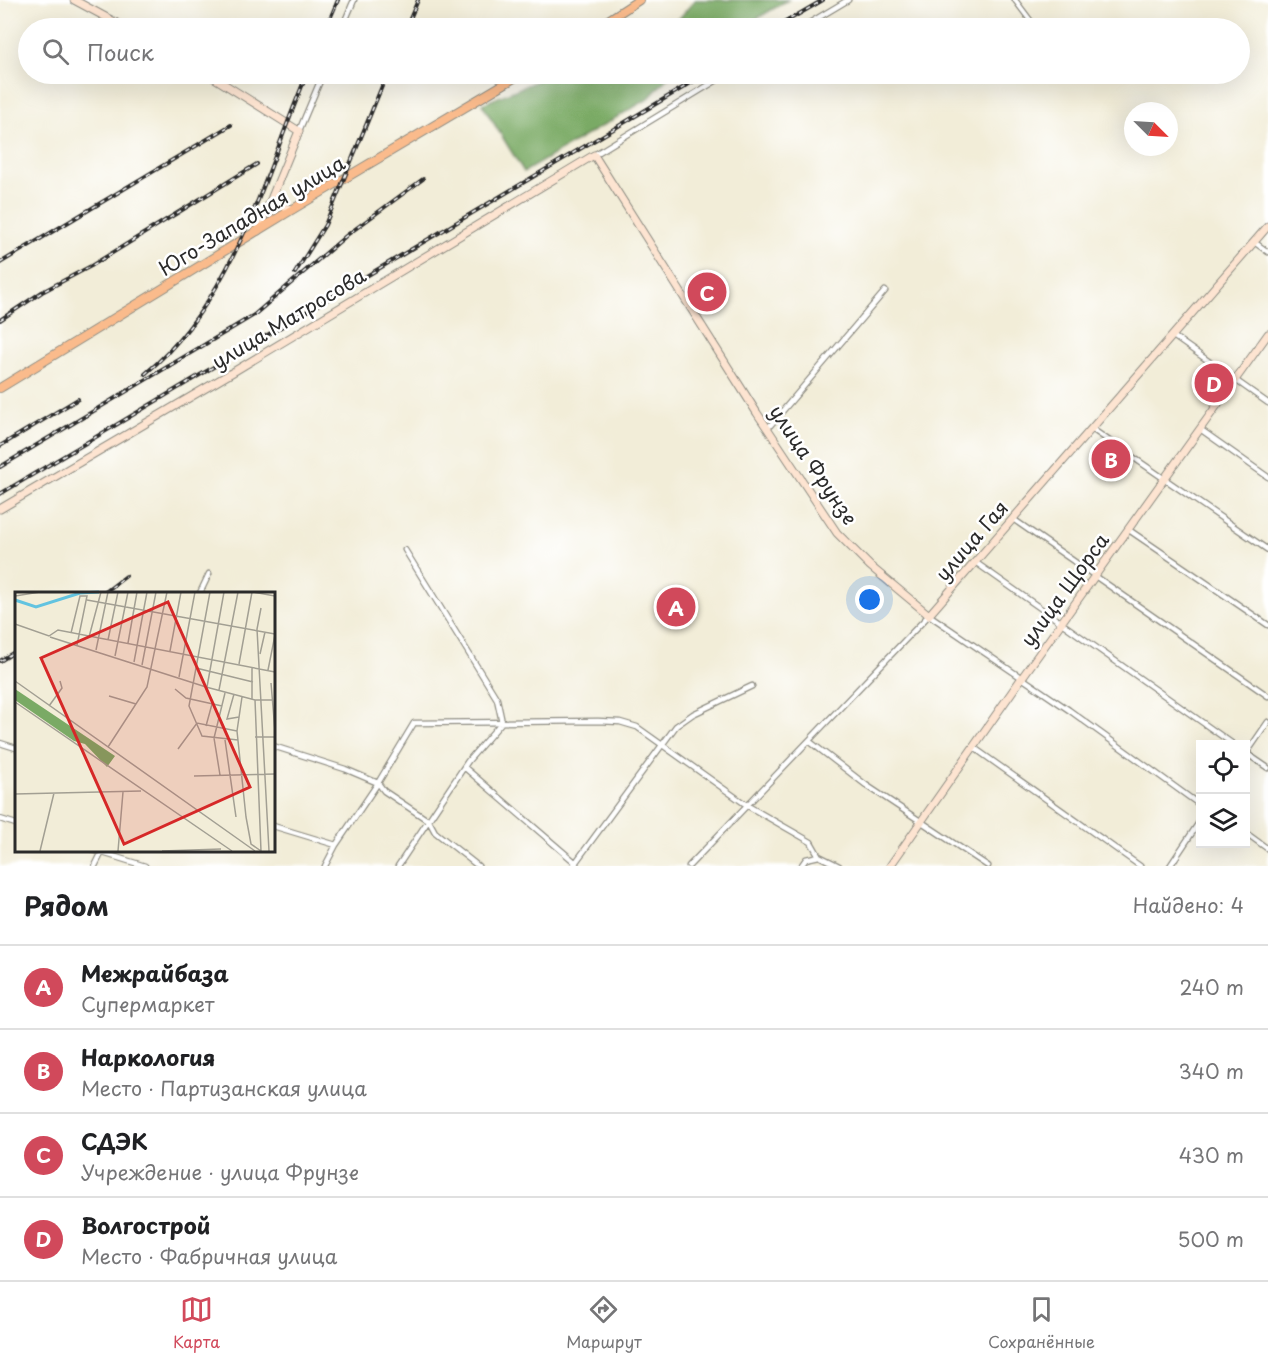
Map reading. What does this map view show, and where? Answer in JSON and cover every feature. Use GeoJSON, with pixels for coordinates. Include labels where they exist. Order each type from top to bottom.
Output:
{"type":"FeatureCollection","features":[{"type":"Feature","properties":{"kind":"main road"},"geometry":{"type":"LineString","coordinates":[[611,18],[639,0]]}},
{"type":"Feature","properties":{"kind":"main road","name":"Юго-Западная улица"},"geometry":{"type":"LineString","coordinates":[[0,387],[504,84]]}},
{"type":"Feature","properties":{"kind":"street"},"geometry":{"type":"LineString","coordinates":[[74,0],[107,18]]}},
{"type":"Feature","properties":{"kind":"street"},"geometry":{"type":"LineString","coordinates":[[346,18],[354,0]]}},
{"type":"Feature","properties":{"kind":"street"},"geometry":{"type":"LineString","coordinates":[[818,18],[848,0]]}},
{"type":"Feature","properties":{"kind":"street"},"geometry":{"type":"LineString","coordinates":[[1015,0],[1028,18]]}},
{"type":"Feature","properties":{"kind":"street"},"geometry":{"type":"LineString","coordinates":[[224,84],[299,131]]}},
{"type":"Feature","properties":{"kind":"street"},"geometry":{"type":"LineString","coordinates":[[258,231],[319,84]]}},
{"type":"Feature","properties":{"kind":"street"},"geometry":{"type":"LineString","coordinates":[[594,155],[711,84]]}},
{"type":"Feature","properties":{"kind":"street","name":"улица Фрунзе"},"geometry":{"type":"LineString","coordinates":[[594,155],[837,533],[870,566],[929,615],[1137,758],[1196,802]]}},
{"type":"Feature","properties":{"kind":"street","name":"улица Матросова"},"geometry":{"type":"LineString","coordinates":[[0,509],[223,379],[594,155]]}},
{"type":"Feature","properties":{"kind":"street"},"geometry":{"type":"LineString","coordinates":[[274,192],[281,207],[293,209]]}},
{"type":"Feature","properties":{"kind":"street","name":"улица Гая"},"geometry":{"type":"LineString","coordinates":[[689,866],[929,615],[1268,226]]}},
{"type":"Feature","properties":{"kind":"street"},"geometry":{"type":"LineString","coordinates":[[1254,242],[1268,252]]}},
{"type":"Feature","properties":{"kind":"street"},"geometry":{"type":"LineString","coordinates":[[768,428],[885,291]]}},
{"type":"Feature","properties":{"kind":"street","name":"улица Щорса"},"geometry":{"type":"LineString","coordinates":[[890,866],[1268,334]]}},
{"type":"Feature","properties":{"kind":"street"},"geometry":{"type":"LineString","coordinates":[[1173,336],[1268,403]]}},
{"type":"Feature","properties":{"kind":"street"},"geometry":{"type":"LineString","coordinates":[[1092,429],[1268,550]]}},
{"type":"Feature","properties":{"kind":"street"},"geometry":{"type":"LineString","coordinates":[[1200,429],[1268,477]]}},
{"type":"Feature","properties":{"kind":"street"},"geometry":{"type":"LineString","coordinates":[[1013,519],[1268,696]]}},
{"type":"Feature","properties":{"kind":"street"},"geometry":{"type":"LineString","coordinates":[[1129,530],[1268,625]]}},
{"type":"Feature","properties":{"kind":"street"},"geometry":{"type":"LineString","coordinates":[[405,549],[497,699],[502,722]]}},
{"type":"Feature","properties":{"kind":"street"},"geometry":{"type":"LineString","coordinates":[[975,562],[1227,740]]}},
{"type":"Feature","properties":{"kind":"street"},"geometry":{"type":"LineString","coordinates":[[200,592],[209,574]]}},
{"type":"Feature","properties":{"kind":"street"},"geometry":{"type":"LineString","coordinates":[[464,767],[574,864],[676,726],[693,714],[752,686]]}},
{"type":"Feature","properties":{"kind":"street"},"geometry":{"type":"LineString","coordinates":[[399,866],[464,767],[502,722]]}},
{"type":"Feature","properties":{"kind":"street"},"geometry":{"type":"LineString","coordinates":[[326,866],[336,845],[378,783],[414,723],[502,722],[620,722],[637,727],[748,806],[810,842],[819,856],[839,866]]}},
{"type":"Feature","properties":{"kind":"street"},"geometry":{"type":"LineString","coordinates":[[1250,747],[1268,722]]}},
{"type":"Feature","properties":{"kind":"street"},"geometry":{"type":"LineString","coordinates":[[809,741],[866,785],[988,866]]}},
{"type":"Feature","properties":{"kind":"street"},"geometry":{"type":"LineString","coordinates":[[0,743],[15,748]]}},
{"type":"Feature","properties":{"kind":"street"},"geometry":{"type":"LineString","coordinates":[[274,746],[345,769],[378,783],[384,791],[429,820],[435,832],[478,866]]}},
{"type":"Feature","properties":{"kind":"street"},"geometry":{"type":"LineString","coordinates":[[973,747],[1140,866]]}},
{"type":"Feature","properties":{"kind":"street"},"geometry":{"type":"LineString","coordinates":[[1250,756],[1268,768]]}},
{"type":"Feature","properties":{"kind":"street"},"geometry":{"type":"LineString","coordinates":[[0,819],[15,824]]}},
{"type":"Feature","properties":{"kind":"street"},"geometry":{"type":"LineString","coordinates":[[274,826],[336,845]]}},
{"type":"Feature","properties":{"kind":"street"},"geometry":{"type":"LineString","coordinates":[[1170,866],[1196,827]]}},
{"type":"Feature","properties":{"kind":"street"},"geometry":{"type":"LineString","coordinates":[[1250,836],[1268,849]]}},
{"type":"Feature","properties":{"kind":"street"},"geometry":{"type":"LineString","coordinates":[[94,866],[103,851],[145,866]]}},
{"type":"Feature","properties":{"kind":"street"},"geometry":{"type":"LineString","coordinates":[[801,866],[806,859],[819,856]]}},
{"type":"Feature","properties":{"kind":"green space"},"geometry":{"type":"Polygon","coordinates":[[[695,0],[788,0],[758,18],[680,18],[695,0]]]}},
{"type":"Feature","properties":{"kind":"green space"},"geometry":{"type":"Polygon","coordinates":[[[529,84],[662,84],[648,99],[524,172],[482,104],[529,84]]]}},
{"type":"Feature","properties":{"kind":"railway"},"geometry":{"type":"LineString","coordinates":[[330,18],[338,0]]}},
{"type":"Feature","properties":{"kind":"railway"},"geometry":{"type":"LineString","coordinates":[[410,18],[418,0]]}},
{"type":"Feature","properties":{"kind":"railway"},"geometry":{"type":"LineString","coordinates":[[792,18],[823,0]]}},
{"type":"Feature","properties":{"kind":"railway"},"geometry":{"type":"LineString","coordinates":[[145,374],[176,344],[202,310],[224,273],[260,195],[303,84]]}},
{"type":"Feature","properties":{"kind":"railway"},"geometry":{"type":"LineString","coordinates":[[295,273],[325,225],[383,84]]}},
{"type":"Feature","properties":{"kind":"railway"},"geometry":{"type":"LineString","coordinates":[[0,494],[689,84]]}},
{"type":"Feature","properties":{"kind":"railway"},"geometry":{"type":"LineString","coordinates":[[0,263],[231,125]]}},
{"type":"Feature","properties":{"kind":"railway"},"geometry":{"type":"LineString","coordinates":[[0,320],[42,292],[91,266],[257,164]]}},
{"type":"Feature","properties":{"kind":"railway"},"geometry":{"type":"LineString","coordinates":[[0,467],[254,315],[347,235],[423,179]]}},
{"type":"Feature","properties":{"kind":"railway"},"geometry":{"type":"LineString","coordinates":[[0,446],[78,399]]}},
{"type":"Feature","properties":{"kind":"railway"},"geometry":{"type":"LineString","coordinates":[[105,592],[126,576]]}},
{"type":"Feature","properties":{"kind":"railway"},"geometry":{"type":"LineString","coordinates":[[0,661],[15,652]]}},
{"type":"Feature","properties":{"kind":"place","name":"СДЭК"},"geometry":{"type":"Point","coordinates":[707,292]}},
{"type":"Feature","properties":{"kind":"place","name":"Волгострой"},"geometry":{"type":"Point","coordinates":[1214,383]}},
{"type":"Feature","properties":{"kind":"place","name":"Наркология"},"geometry":{"type":"Point","coordinates":[1111,459]}},
{"type":"Feature","properties":{"kind":"place","name":"Межрайбаза"},"geometry":{"type":"Point","coordinates":[676,607]}}]}
